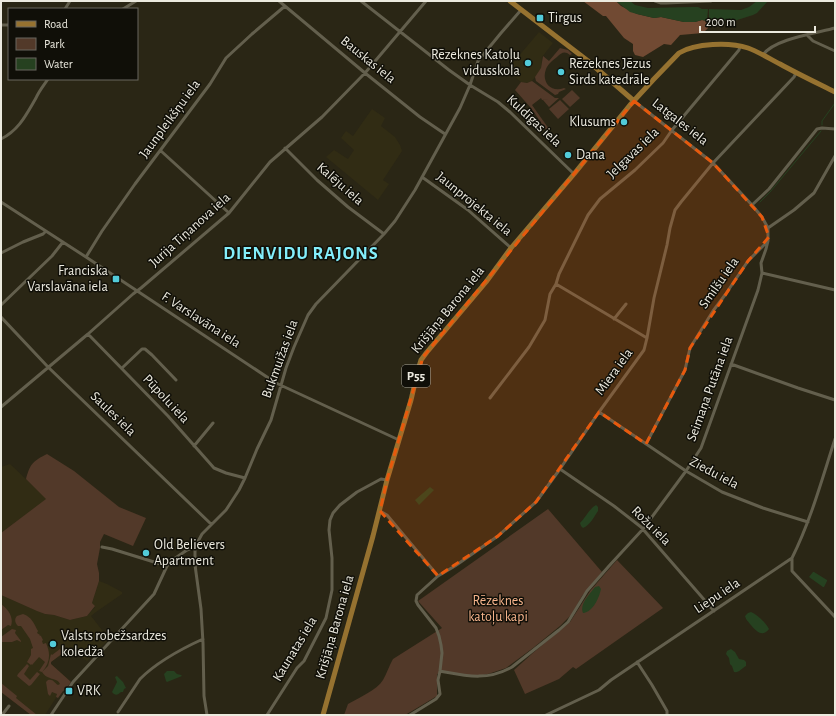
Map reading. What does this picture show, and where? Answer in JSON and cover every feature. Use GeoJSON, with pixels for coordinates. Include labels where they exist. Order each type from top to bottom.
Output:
{"type":"FeatureCollection","features":[{"type":"Feature","properties":{"kind":"main road","name":"Latgales iela"},"geometry":{"type":"LineString","coordinates":[[510,1],[588,61],[634,101]]}},
{"type":"Feature","properties":{"kind":"main road","name":"Krišjāņa Barona iela"},"geometry":{"type":"LineString","coordinates":[[323,715],[380,511],[387,480],[400,440],[418,370],[423,357],[486,282],[511,248],[634,101],[658,74],[679,53],[683,51],[700,46],[721,44],[740,46],[764,55],[835,92]]}},
{"type":"Feature","properties":{"kind":"street"},"geometry":{"type":"LineString","coordinates":[[125,8],[136,1]]}},
{"type":"Feature","properties":{"kind":"street","name":"Bauskas iela"},"geometry":{"type":"LineString","coordinates":[[279,1],[365,73],[445,134]]}},
{"type":"Feature","properties":{"kind":"street","name":"Kuldīgas iela"},"geometry":{"type":"LineString","coordinates":[[361,1],[449,70],[498,102],[574,174]]}},
{"type":"Feature","properties":{"kind":"street","name":"Jurija Tiņanova iela"},"geometry":{"type":"LineString","coordinates":[[1,406],[88,334],[229,213],[264,168],[322,117],[365,73],[426,1]]}},
{"type":"Feature","properties":{"kind":"street"},"geometry":{"type":"LineString","coordinates":[[655,1],[666,3],[711,1]]}},
{"type":"Feature","properties":{"kind":"street","name":"Jaunpleikšņu iela"},"geometry":{"type":"LineString","coordinates":[[86,257],[102,231],[210,84],[226,58],[285,6]]}},
{"type":"Feature","properties":{"kind":"street","name":"Bukmuižas iela"},"geometry":{"type":"LineString","coordinates":[[195,546],[202,534],[226,510],[245,478],[271,420],[286,368],[308,315],[316,304],[395,221],[415,190],[460,108],[478,61],[522,10]]}},
{"type":"Feature","properties":{"kind":"street"},"geometry":{"type":"LineString","coordinates":[[764,55],[770,48],[779,43],[793,38],[835,28]]}},
{"type":"Feature","properties":{"kind":"street"},"geometry":{"type":"LineString","coordinates":[[807,35],[813,41],[835,51]]}},
{"type":"Feature","properties":{"kind":"street","name":"Jelgavas iela"},"geometry":{"type":"LineString","coordinates":[[490,398],[529,347],[546,320],[550,294],[588,215],[600,199],[635,170],[663,143],[672,130],[739,50],[740,46]]}},
{"type":"Feature","properties":{"kind":"street","name":"Miera iela"},"geometry":{"type":"LineString","coordinates":[[440,672],[442,653],[439,636],[436,628],[418,605],[416,600],[417,595],[438,576],[498,536],[536,502],[560,469],[644,350],[654,298],[675,210],[714,163],[794,77],[796,73]]}},
{"type":"Feature","properties":{"kind":"street"},"geometry":{"type":"LineString","coordinates":[[1,139],[12,132],[23,120],[47,80]]}},
{"type":"Feature","properties":{"kind":"street","name":"Latgales iela"},"geometry":{"type":"LineString","coordinates":[[634,101],[714,163],[762,217],[768,228]]}},
{"type":"Feature","properties":{"kind":"street"},"geometry":{"type":"LineString","coordinates":[[752,205],[769,189],[817,129],[835,129]]}},
{"type":"Feature","properties":{"kind":"street","name":"Kalēju iela"},"geometry":{"type":"LineString","coordinates":[[285,148],[317,180],[379,232],[384,234]]}},
{"type":"Feature","properties":{"kind":"street"},"geometry":{"type":"LineString","coordinates":[[161,151],[229,213]]}},
{"type":"Feature","properties":{"kind":"street"},"geometry":{"type":"LineString","coordinates":[[768,241],[768,228],[794,210],[814,193],[835,156]]}},
{"type":"Feature","properties":{"kind":"street","name":"Jaunprojekta iela"},"geometry":{"type":"LineString","coordinates":[[422,177],[468,210],[511,248]]}},
{"type":"Feature","properties":{"kind":"street","name":"F. Varslavāna iela"},"geometry":{"type":"LineString","coordinates":[[1,202],[281,385],[400,440]]}},
{"type":"Feature","properties":{"kind":"street"},"geometry":{"type":"LineString","coordinates":[[1,253],[44,234],[46,231]]}},
{"type":"Feature","properties":{"kind":"street","name":"Seimaņa Putāna iela"},"geometry":{"type":"LineString","coordinates":[[440,672],[480,677],[504,671],[512,667],[568,622],[587,591],[643,529],[701,448],[758,290],[762,273],[761,263],[768,241]]}},
{"type":"Feature","properties":{"kind":"street","name":"Smilšu iela"},"geometry":{"type":"LineString","coordinates":[[646,444],[685,370],[690,348],[748,260],[768,241]]}},
{"type":"Feature","properties":{"kind":"street"},"geometry":{"type":"LineString","coordinates":[[1,305],[52,256],[63,242]]}},
{"type":"Feature","properties":{"kind":"street"},"geometry":{"type":"LineString","coordinates":[[762,273],[835,290]]}},
{"type":"Feature","properties":{"kind":"street"},"geometry":{"type":"LineString","coordinates":[[556,284],[647,338]]}},
{"type":"Feature","properties":{"kind":"street"},"geometry":{"type":"LineString","coordinates":[[614,319],[626,304]]}},
{"type":"Feature","properties":{"kind":"street","name":"Saules iela"},"geometry":{"type":"LineString","coordinates":[[1,317],[48,367],[211,524]]}},
{"type":"Feature","properties":{"kind":"street","name":"Pūpolu iela"},"geometry":{"type":"LineString","coordinates":[[88,334],[168,416],[214,468],[245,478]]}},
{"type":"Feature","properties":{"kind":"street","name":"Pūpolu iela"},"geometry":{"type":"LineString","coordinates":[[122,368],[142,349],[145,349],[176,380]]}},
{"type":"Feature","properties":{"kind":"street"},"geometry":{"type":"LineString","coordinates":[[731,364],[835,400]]}},
{"type":"Feature","properties":{"kind":"street","name":"Ziedu iela"},"geometry":{"type":"LineString","coordinates":[[600,412],[686,471],[722,492],[763,508],[808,522]]}},
{"type":"Feature","properties":{"kind":"street","name":"Pūpolu iela"},"geometry":{"type":"LineString","coordinates":[[194,446],[213,423]]}},
{"type":"Feature","properties":{"kind":"street","name":"Liepu iela"},"geometry":{"type":"LineString","coordinates":[[546,715],[599,690],[637,662],[792,558],[808,522],[835,439]]}},
{"type":"Feature","properties":{"kind":"street","name":"Rožu iela"},"geometry":{"type":"LineString","coordinates":[[560,469],[614,506],[643,529],[714,611]]}},
{"type":"Feature","properties":{"kind":"street","name":"Kaunatas iela"},"geometry":{"type":"LineString","coordinates":[[267,715],[297,668],[304,661],[326,618],[332,590],[332,553],[329,530],[330,520],[333,513],[340,505],[357,492],[380,479],[387,480]]}},
{"type":"Feature","properties":{"kind":"street"},"geometry":{"type":"LineString","coordinates":[[380,511],[387,515],[438,576]]}},
{"type":"Feature","properties":{"kind":"street"},"geometry":{"type":"LineString","coordinates":[[51,715],[73,682],[154,594],[167,566],[174,559],[195,546],[195,565],[201,609],[203,639],[205,678],[204,696],[208,715]]}},
{"type":"Feature","properties":{"kind":"street"},"geometry":{"type":"LineString","coordinates":[[102,547],[167,566]]}},
{"type":"Feature","properties":{"kind":"street"},"geometry":{"type":"LineString","coordinates":[[792,558],[792,571],[835,617]]}},
{"type":"Feature","properties":{"kind":"street"},"geometry":{"type":"LineString","coordinates":[[118,712],[144,674],[186,646],[203,639]]}},
{"type":"Feature","properties":{"kind":"street"},"geometry":{"type":"LineString","coordinates":[[637,662],[667,711],[667,715]]}},
{"type":"Feature","properties":{"kind":"street"},"geometry":{"type":"LineString","coordinates":[[410,715],[438,698],[440,694],[438,680],[440,672]]}},
{"type":"Feature","properties":{"kind":"street"},"geometry":{"type":"LineString","coordinates":[[2,715],[9,706]]}},
{"type":"Feature","properties":{"kind":"highlighted area"},"geometry":{"type":"Polygon","coordinates":[[[634,101],[713,163],[762,217],[769,237],[748,261],[690,348],[685,370],[646,444],[599,412],[536,502],[498,536],[438,576],[380,511],[387,480],[423,357],[634,101]]]}},
{"type":"Feature","properties":{"kind":"shaded area"},"geometry":{"type":"Polygon","coordinates":[[[583,1],[616,1],[621,6],[637,14],[684,22],[695,22],[702,20],[707,21],[708,28],[703,33],[680,35],[671,45],[664,44],[643,57],[635,55],[633,51],[633,44],[624,38],[606,16],[603,16],[583,1]]]}},
{"type":"Feature","properties":{"kind":"shaded area","name":"Rēzeknes Katoļu vidusskola"},"geometry":{"type":"Polygon","coordinates":[[[539,32],[553,43],[542,57],[541,70],[531,82],[521,82],[507,70],[539,32]]]}},
{"type":"Feature","properties":{"kind":"shaded area"},"geometry":{"type":"Polygon","coordinates":[[[372,109],[385,118],[381,126],[395,137],[402,151],[383,180],[389,184],[378,200],[326,157],[334,150],[348,159],[354,150],[341,138],[346,131],[353,136],[372,109]]]}},
{"type":"Feature","properties":{"kind":"shaded area"},"geometry":{"type":"Polygon","coordinates":[[[10,464],[47,499],[1,533],[1,467],[10,464]]]}},
{"type":"Feature","properties":{"kind":"shaded area","name":"Valsts robežsardzes koledža"},"geometry":{"type":"Polygon","coordinates":[[[99,581],[122,592],[122,594],[91,616],[109,639],[87,661],[70,649],[51,662],[51,664],[68,679],[45,715],[31,715],[1,692],[1,595],[45,614],[70,620],[87,616],[95,607],[92,603],[99,581]]]}},
{"type":"Feature","properties":{"kind":"green space"},"geometry":{"type":"Polygon","coordinates":[[[560,48],[568,50],[572,54],[562,53],[548,65],[546,69],[546,82],[551,88],[566,89],[555,95],[536,81],[535,77],[541,68],[543,56],[549,61],[560,48]]]}},
{"type":"Feature","properties":{"kind":"green space"},"geometry":{"type":"Polygon","coordinates":[[[532,81],[555,98],[559,98],[549,107],[543,100],[550,99],[542,100],[541,98],[532,105],[549,129],[547,131],[531,108],[515,90],[521,82],[527,83],[532,81]]]}},
{"type":"Feature","properties":{"kind":"green space"},"geometry":{"type":"Polygon","coordinates":[[[572,90],[580,98],[570,107],[562,99],[572,90]]]}},
{"type":"Feature","properties":{"kind":"green space"},"geometry":{"type":"Polygon","coordinates":[[[560,100],[569,109],[558,119],[549,109],[560,100]]]}},
{"type":"Feature","properties":{"kind":"green space"},"geometry":{"type":"Polygon","coordinates":[[[47,454],[74,471],[119,507],[146,518],[133,546],[104,534],[100,542],[97,564],[99,581],[92,603],[95,606],[87,616],[70,620],[45,614],[1,595],[1,533],[46,499],[26,479],[33,464],[47,454]]]}},
{"type":"Feature","properties":{"kind":"green space","name":"Rēzeknes katoļu kapi"},"geometry":{"type":"Polygon","coordinates":[[[548,509],[602,572],[582,596],[572,614],[560,626],[506,668],[477,676],[447,672],[437,674],[437,696],[405,715],[344,715],[348,704],[380,684],[393,659],[442,628],[418,601],[548,509]]]}},
{"type":"Feature","properties":{"kind":"green space"},"geometry":{"type":"Polygon","coordinates":[[[617,560],[663,608],[576,669],[573,667],[559,679],[525,694],[514,670],[570,622],[590,591],[617,560]]]}},
{"type":"Feature","properties":{"kind":"green space"},"geometry":{"type":"Polygon","coordinates":[[[1,604],[10,614],[12,623],[11,626],[8,625],[1,630],[1,604]]]}},
{"type":"Feature","properties":{"kind":"green space"},"geometry":{"type":"Polygon","coordinates":[[[23,614],[29,617],[38,631],[37,633],[41,636],[43,644],[46,643],[48,647],[49,658],[47,665],[42,672],[39,671],[45,662],[39,657],[32,665],[27,662],[31,655],[31,649],[33,648],[30,639],[21,626],[18,626],[15,621],[17,616],[23,614]]]}},
{"type":"Feature","properties":{"kind":"green space"},"geometry":{"type":"Polygon","coordinates":[[[12,629],[16,630],[15,633],[21,642],[17,640],[12,642],[1,642],[1,637],[12,629]]]}},
{"type":"Feature","properties":{"kind":"green space"},"geometry":{"type":"Polygon","coordinates":[[[60,649],[63,653],[51,662],[51,664],[71,682],[58,698],[56,697],[57,694],[52,692],[50,696],[48,694],[46,682],[48,680],[52,680],[58,685],[60,684],[59,682],[44,675],[42,672],[48,666],[51,654],[52,655],[60,649]]]}},
{"type":"Feature","properties":{"kind":"green space"},"geometry":{"type":"Polygon","coordinates":[[[27,664],[29,666],[24,674],[30,680],[37,672],[40,674],[29,686],[17,676],[27,664]]]}},
{"type":"Feature","properties":{"kind":"green space"},"geometry":{"type":"Polygon","coordinates":[[[1,683],[17,696],[16,698],[37,715],[31,715],[1,692],[1,683]]]}},
{"type":"Feature","properties":{"kind":"water"},"geometry":{"type":"Polygon","coordinates":[[[616,1],[630,1],[635,5],[648,8],[698,7],[708,9],[707,21],[702,20],[695,22],[684,22],[661,17],[654,18],[630,12],[616,1]]]}},
{"type":"Feature","properties":{"kind":"water"},"geometry":{"type":"Polygon","coordinates":[[[757,1],[768,1],[757,13],[753,15],[734,21],[709,21],[709,9],[741,10],[749,7],[757,1]]]}},
{"type":"Feature","properties":{"kind":"water"},"geometry":{"type":"Polygon","coordinates":[[[430,487],[434,490],[419,505],[415,500],[430,487]]]}},
{"type":"Feature","properties":{"kind":"water"},"geometry":{"type":"Polygon","coordinates":[[[596,505],[598,507],[598,511],[590,523],[583,528],[580,523],[596,505]]]}},
{"type":"Feature","properties":{"kind":"water"},"geometry":{"type":"Polygon","coordinates":[[[813,572],[827,580],[824,587],[809,577],[813,572]]]}},
{"type":"Feature","properties":{"kind":"water"},"geometry":{"type":"Polygon","coordinates":[[[599,586],[601,589],[595,604],[590,610],[583,613],[582,606],[586,599],[595,587],[599,586]]]}},
{"type":"Feature","properties":{"kind":"water"},"geometry":{"type":"Polygon","coordinates":[[[751,612],[759,617],[769,629],[766,632],[759,632],[747,620],[745,616],[751,612]]]}},
{"type":"Feature","properties":{"kind":"water"},"geometry":{"type":"Polygon","coordinates":[[[731,649],[735,652],[739,659],[746,662],[746,666],[737,672],[734,672],[726,654],[727,651],[731,649]]]}},
{"type":"Feature","properties":{"kind":"water"},"geometry":{"type":"Polygon","coordinates":[[[167,671],[174,671],[182,676],[167,682],[164,674],[167,671]]]}},
{"type":"Feature","properties":{"kind":"water"},"geometry":{"type":"Polygon","coordinates":[[[117,676],[126,688],[123,692],[116,695],[112,692],[117,682],[115,677],[117,676]]]}},
{"type":"Feature","properties":{"kind":"waterway"},"geometry":{"type":"LineString","coordinates":[[822,125],[822,121],[835,103]]}},
{"type":"Feature","properties":{"kind":"waterway"},"geometry":{"type":"LineString","coordinates":[[760,202],[821,131]]}},
{"type":"Feature","properties":{"kind":"place","name":"Tirgus"},"geometry":{"type":"Point","coordinates":[540,18]}},
{"type":"Feature","properties":{"kind":"place","name":"Rēzeknes Katoļu vidusskola"},"geometry":{"type":"Point","coordinates":[528,63]}},
{"type":"Feature","properties":{"kind":"place","name":"Rēzeknes Jēzus Sirds katedrāle"},"geometry":{"type":"Point","coordinates":[561,72]}},
{"type":"Feature","properties":{"kind":"place","name":"Klusums"},"geometry":{"type":"Point","coordinates":[624,122]}},
{"type":"Feature","properties":{"kind":"place","name":"Dana"},"geometry":{"type":"Point","coordinates":[568,155]}},
{"type":"Feature","properties":{"kind":"place","name":"Franciska Varslavāna iela"},"geometry":{"type":"Point","coordinates":[116,279]}},
{"type":"Feature","properties":{"kind":"place","name":"Old Believers Apartment"},"geometry":{"type":"Point","coordinates":[146,553]}},
{"type":"Feature","properties":{"kind":"place","name":"Valsts robežsardzes koledža"},"geometry":{"type":"Point","coordinates":[53,644]}},
{"type":"Feature","properties":{"kind":"place","name":"VRK"},"geometry":{"type":"Point","coordinates":[69,691]}},
{"type":"Feature","properties":{"kind":"district","name":"DIENVIDU RAJONS"},"geometry":{"type":"Point","coordinates":[301,254]}}]}
